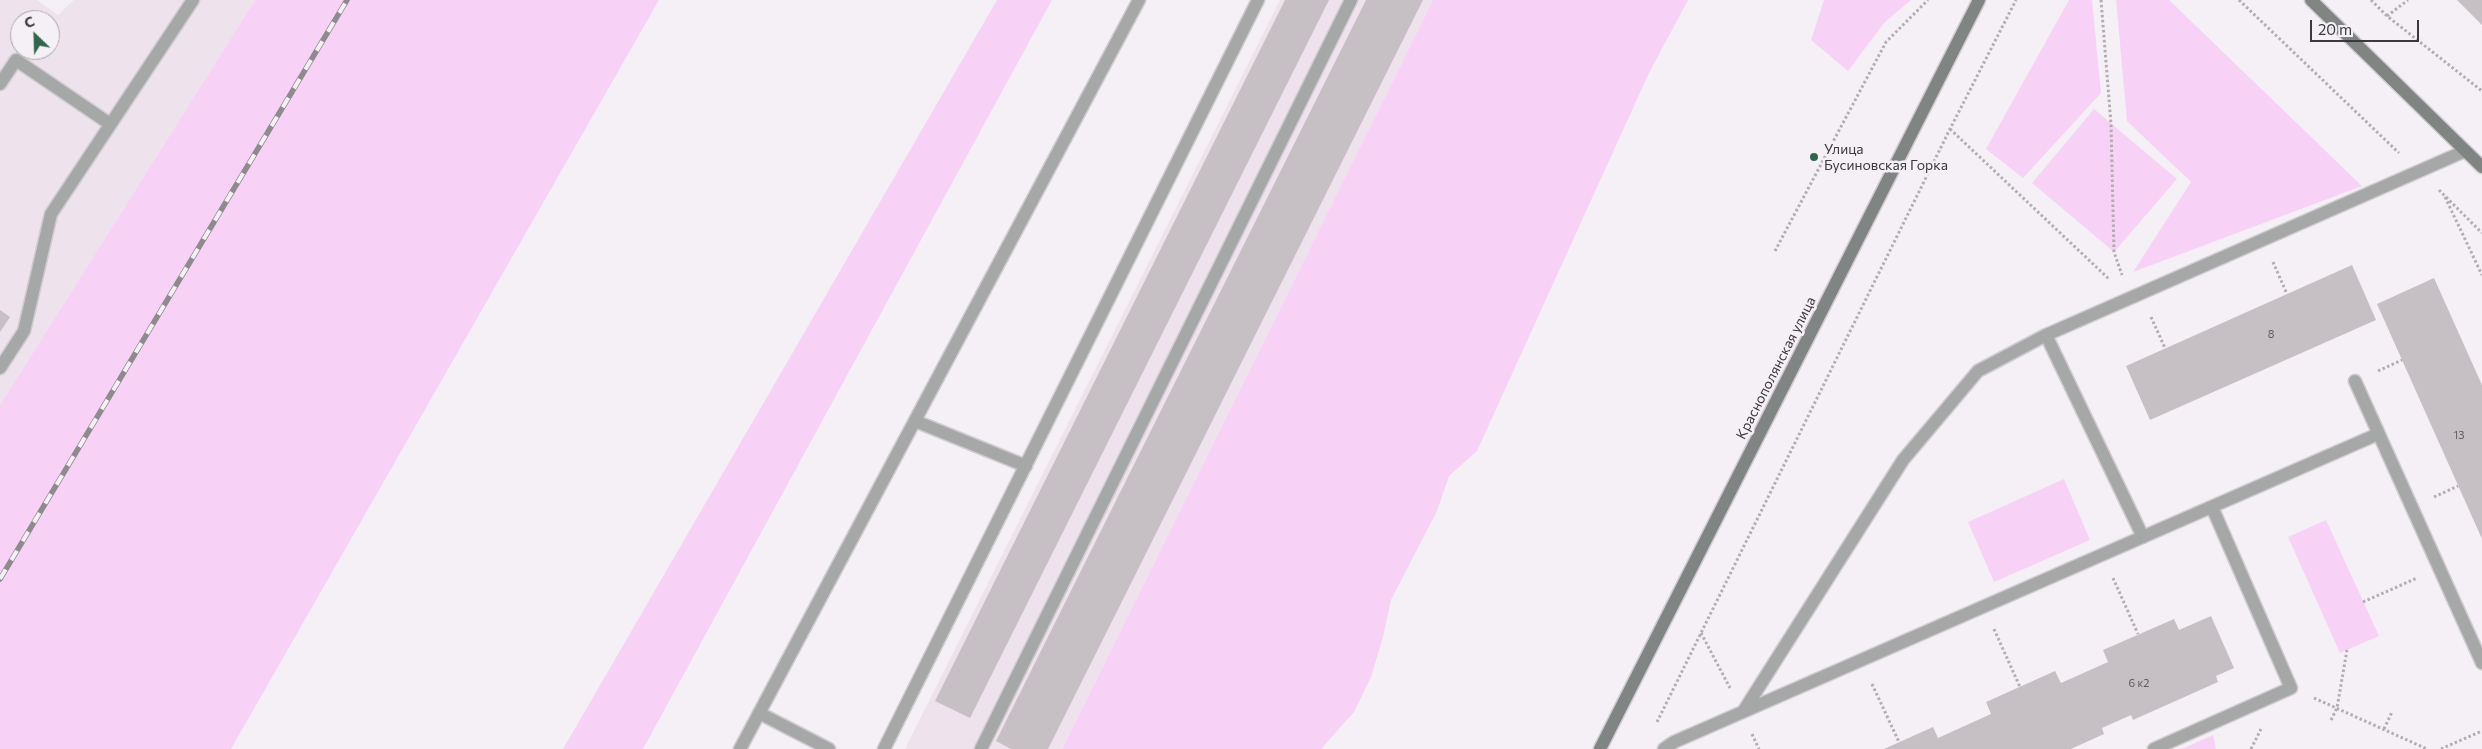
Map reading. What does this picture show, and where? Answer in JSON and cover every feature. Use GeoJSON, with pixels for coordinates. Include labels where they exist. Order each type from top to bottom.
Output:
{"type":"FeatureCollection","features":[{"type":"Feature","properties":{"kind":"street","name":"Краснополянская улица"},"geometry":{"type":"LineString","coordinates":[[1600,749],[1980,0]]}},
{"type":"Feature","properties":{"kind":"street"},"geometry":{"type":"LineString","coordinates":[[2311,0],[2482,167]]}},
{"type":"Feature","properties":{"kind":"lane"},"geometry":{"type":"LineString","coordinates":[[0,368],[24,331],[51,214],[193,0]]}},
{"type":"Feature","properties":{"kind":"lane"},"geometry":{"type":"LineString","coordinates":[[740,749],[1139,0]]}},
{"type":"Feature","properties":{"kind":"lane"},"geometry":{"type":"LineString","coordinates":[[884,749],[1258,0]]}},
{"type":"Feature","properties":{"kind":"lane"},"geometry":{"type":"LineString","coordinates":[[981,749],[1351,0]]}},
{"type":"Feature","properties":{"kind":"lane"},"geometry":{"type":"LineString","coordinates":[[0,84],[16,60],[110,124]]}},
{"type":"Feature","properties":{"kind":"lane"},"geometry":{"type":"LineString","coordinates":[[1742,712],[1903,460],[1978,371],[2046,335],[2466,151]]}},
{"type":"Feature","properties":{"kind":"lane"},"geometry":{"type":"LineString","coordinates":[[2046,335],[2142,537]]}},
{"type":"Feature","properties":{"kind":"lane"},"geometry":{"type":"LineString","coordinates":[[2355,381],[2482,663]]}},
{"type":"Feature","properties":{"kind":"lane"},"geometry":{"type":"LineString","coordinates":[[914,421],[1026,466]]}},
{"type":"Feature","properties":{"kind":"lane"},"geometry":{"type":"LineString","coordinates":[[1664,749],[1674,742],[2378,434]]}},
{"type":"Feature","properties":{"kind":"lane"},"geometry":{"type":"LineString","coordinates":[[2154,749],[2291,688],[2212,507]]}},
{"type":"Feature","properties":{"kind":"lane"},"geometry":{"type":"LineString","coordinates":[[759,713],[829,749]]}},
{"type":"Feature","properties":{"kind":"path"},"geometry":{"type":"LineString","coordinates":[[1776,251],[1886,42],[1928,0]]}},
{"type":"Feature","properties":{"kind":"path"},"geometry":{"type":"LineString","coordinates":[[1653,731],[1950,128],[2016,0]]}},
{"type":"Feature","properties":{"kind":"path"},"geometry":{"type":"LineString","coordinates":[[2100,0],[2112,124],[2114,252]]}},
{"type":"Feature","properties":{"kind":"path"},"geometry":{"type":"LineString","coordinates":[[2239,0],[2418,172],[2444,194],[2482,233]]}},
{"type":"Feature","properties":{"kind":"path"},"geometry":{"type":"LineString","coordinates":[[2371,0],[2387,16],[2482,91]]}},
{"type":"Feature","properties":{"kind":"path"},"geometry":{"type":"LineString","coordinates":[[2387,16],[2408,0]]}},
{"type":"Feature","properties":{"kind":"path"},"geometry":{"type":"LineString","coordinates":[[1950,128],[2135,296],[2165,348]]}},
{"type":"Feature","properties":{"kind":"path"},"geometry":{"type":"LineString","coordinates":[[2444,194],[2482,275]]}},
{"type":"Feature","properties":{"kind":"path"},"geometry":{"type":"LineString","coordinates":[[2263,240],[2287,294]]}},
{"type":"Feature","properties":{"kind":"path"},"geometry":{"type":"LineString","coordinates":[[2103,554],[2138,634]]}},
{"type":"Feature","properties":{"kind":"path"},"geometry":{"type":"LineString","coordinates":[[2363,602],[2439,568]]}},
{"type":"Feature","properties":{"kind":"path"},"geometry":{"type":"LineString","coordinates":[[1984,606],[2020,687]]}},
{"type":"Feature","properties":{"kind":"path"},"geometry":{"type":"LineString","coordinates":[[1701,633],[1742,712]]}},
{"type":"Feature","properties":{"kind":"path"},"geometry":{"type":"LineString","coordinates":[[2331,720],[2337,708],[2346,650]]}},
{"type":"Feature","properties":{"kind":"path"},"geometry":{"type":"LineString","coordinates":[[1862,660],[1899,742]]}},
{"type":"Feature","properties":{"kind":"path"},"geometry":{"type":"LineString","coordinates":[[2291,688],[2427,749]]}},
{"type":"Feature","properties":{"kind":"path"},"geometry":{"type":"LineString","coordinates":[[2384,729],[2392,712]]}},
{"type":"Feature","properties":{"kind":"path"},"geometry":{"type":"LineString","coordinates":[[2442,749],[2482,731]]}},
{"type":"Feature","properties":{"kind":"shaded area"},"geometry":{"type":"Polygon","coordinates":[[[0,0],[37,0],[51,10],[10,10],[10,60],[60,60],[60,13],[74,0],[255,0],[0,405],[0,0]]]}},
{"type":"Feature","properties":{"kind":"shaded area"},"geometry":{"type":"Polygon","coordinates":[[[255,0],[659,0],[231,749],[0,749],[0,405],[255,0]]]}},
{"type":"Feature","properties":{"kind":"shaded area"},"geometry":{"type":"Polygon","coordinates":[[[997,0],[1052,0],[643,749],[563,749],[997,0]]]}},
{"type":"Feature","properties":{"kind":"shaded area"},"geometry":{"type":"Polygon","coordinates":[[[1280,0],[1433,0],[1062,749],[905,749],[1280,0]]]}},
{"type":"Feature","properties":{"kind":"shaded area"},"geometry":{"type":"Polygon","coordinates":[[[1433,0],[1688,0],[1649,73],[1477,451],[1449,476],[1437,511],[1391,600],[1383,637],[1371,677],[1354,712],[1321,749],[1062,749],[1433,0]]]}},
{"type":"Feature","properties":{"kind":"shaded area"},"geometry":{"type":"Polygon","coordinates":[[[1824,0],[1911,0],[1884,23],[1848,71],[1811,40],[1824,0]]]}},
{"type":"Feature","properties":{"kind":"shaded area"},"geometry":{"type":"Polygon","coordinates":[[[2069,0],[2092,0],[2101,93],[2023,178],[1986,149],[2069,0]]]}},
{"type":"Feature","properties":{"kind":"shaded area"},"geometry":{"type":"Polygon","coordinates":[[[2116,0],[2169,0],[2362,186],[2133,272],[2191,182],[2127,121],[2116,0]]]}},
{"type":"Feature","properties":{"kind":"shaded area"},"geometry":{"type":"Polygon","coordinates":[[[2094,109],[2177,179],[2114,252],[2032,183],[2094,109]]]}},
{"type":"Feature","properties":{"kind":"shaded area"},"geometry":{"type":"Polygon","coordinates":[[[2064,479],[2090,540],[1994,582],[1968,522],[2064,479]]]}},
{"type":"Feature","properties":{"kind":"shaded area"},"geometry":{"type":"Polygon","coordinates":[[[2326,520],[2379,636],[2340,653],[2288,537],[2326,520]]]}},
{"type":"Feature","properties":{"kind":"shaded area"},"geometry":{"type":"Polygon","coordinates":[[[2213,735],[2216,749],[2182,749],[2213,735]]]}},
{"type":"Feature","properties":{"kind":"building"},"geometry":{"type":"Polygon","coordinates":[[[1285,0],[1329,0],[970,718],[935,701],[1285,0]]]}},
{"type":"Feature","properties":{"kind":"building"},"geometry":{"type":"Polygon","coordinates":[[[1366,0],[1423,0],[1048,749],[1011,749],[996,741],[1366,0]]]}},
{"type":"Feature","properties":{"kind":"building"},"geometry":{"type":"Polygon","coordinates":[[[2457,0],[2482,0],[2482,25],[2457,0]]]}},
{"type":"Feature","properties":{"kind":"building"},"geometry":{"type":"Polygon","coordinates":[[[2352,265],[2376,320],[2150,420],[2126,366],[2352,265]]]}},
{"type":"Feature","properties":{"kind":"building"},"geometry":{"type":"Polygon","coordinates":[[[2434,278],[2482,385],[2482,539],[2377,304],[2434,278]]]}},
{"type":"Feature","properties":{"kind":"building"},"geometry":{"type":"Polygon","coordinates":[[[0,310],[10,317],[0,332],[0,310]]]}},
{"type":"Feature","properties":{"kind":"building"},"geometry":{"type":"Polygon","coordinates":[[[2211,616],[2234,668],[2216,676],[2218,682],[2133,720],[2131,715],[2102,728],[2104,734],[2071,749],[1884,749],[1933,727],[1938,738],[1991,714],[1986,702],[2055,671],[2061,683],[2108,662],[2103,650],[2174,619],[2179,630],[2211,616]]]}},
{"type":"Feature","properties":{"kind":"railway"},"geometry":{"type":"LineString","coordinates":[[0,579],[347,0]]}},
{"type":"Feature","properties":{"kind":"place","name":"Улица Бусиновская Горка"},"geometry":{"type":"Point","coordinates":[1814,157]}}]}
